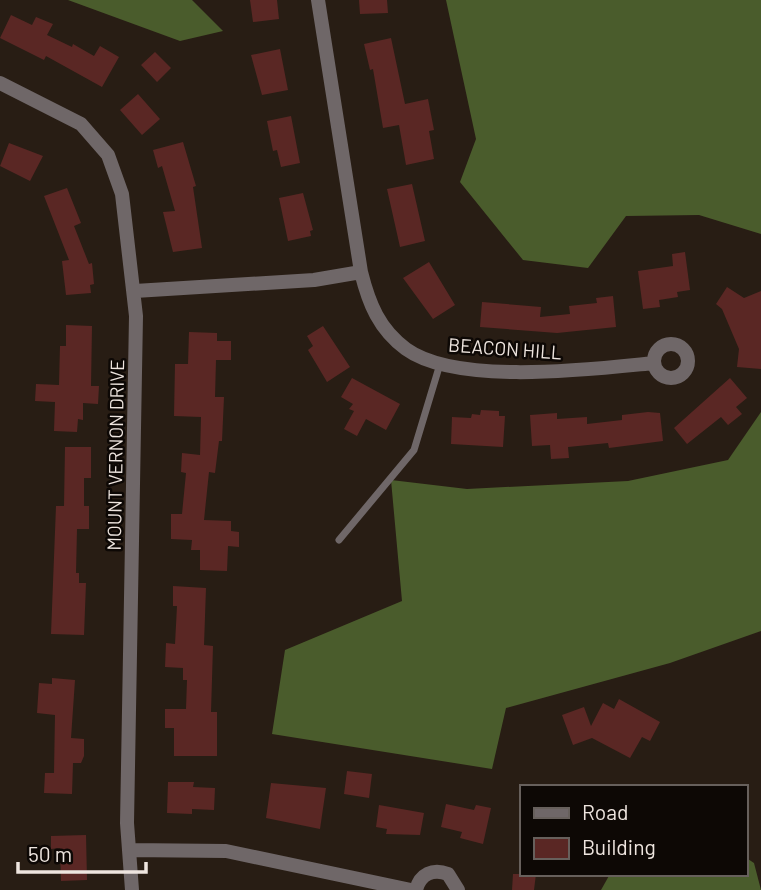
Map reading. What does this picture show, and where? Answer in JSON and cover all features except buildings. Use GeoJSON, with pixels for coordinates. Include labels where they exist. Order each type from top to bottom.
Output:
{"type":"FeatureCollection","features":[{"type":"Feature","properties":{"kind":"street","name":"BEACON HILL"},"geometry":{"type":"LineString","coordinates":[[318,0],[361,272],[372,309],[393,338],[408,350],[440,364],[516,371],[574,372],[654,363]]}},
{"type":"Feature","properties":{"kind":"street","name":"MOUNT VERNON DRIVE"},"geometry":{"type":"LineString","coordinates":[[0,83],[81,124],[108,155],[122,194],[135,291],[129,850],[132,890]]}},
{"type":"Feature","properties":{"kind":"street"},"geometry":{"type":"LineString","coordinates":[[135,291],[314,280],[361,272]]}},
{"type":"Feature","properties":{"kind":"street"},"geometry":{"type":"LineString","coordinates":[[129,850],[226,851],[413,890],[421,878],[434,871],[448,874],[458,890]]}},
{"type":"Feature","properties":{"kind":"lane"},"geometry":{"type":"LineString","coordinates":[[339,540],[414,450],[440,364]]}},
{"type":"Feature","properties":{"kind":"green space"},"geometry":{"type":"Polygon","coordinates":[[[68,0],[192,0],[223,31],[180,41],[68,0]]]}},
{"type":"Feature","properties":{"kind":"green space"},"geometry":{"type":"Polygon","coordinates":[[[446,0],[761,0],[761,234],[699,215],[626,216],[588,268],[523,260],[460,182],[476,139],[446,0]]]}},
{"type":"Feature","properties":{"kind":"green space"},"geometry":{"type":"Polygon","coordinates":[[[761,412],[761,631],[670,663],[506,708],[492,769],[272,734],[285,650],[402,601],[391,480],[467,489],[628,481],[728,460],[761,412]]]}},
{"type":"Feature","properties":{"kind":"green space"},"geometry":{"type":"Polygon","coordinates":[[[747,858],[754,863],[761,890],[601,890],[609,876],[747,876],[747,858]]]}}]}
